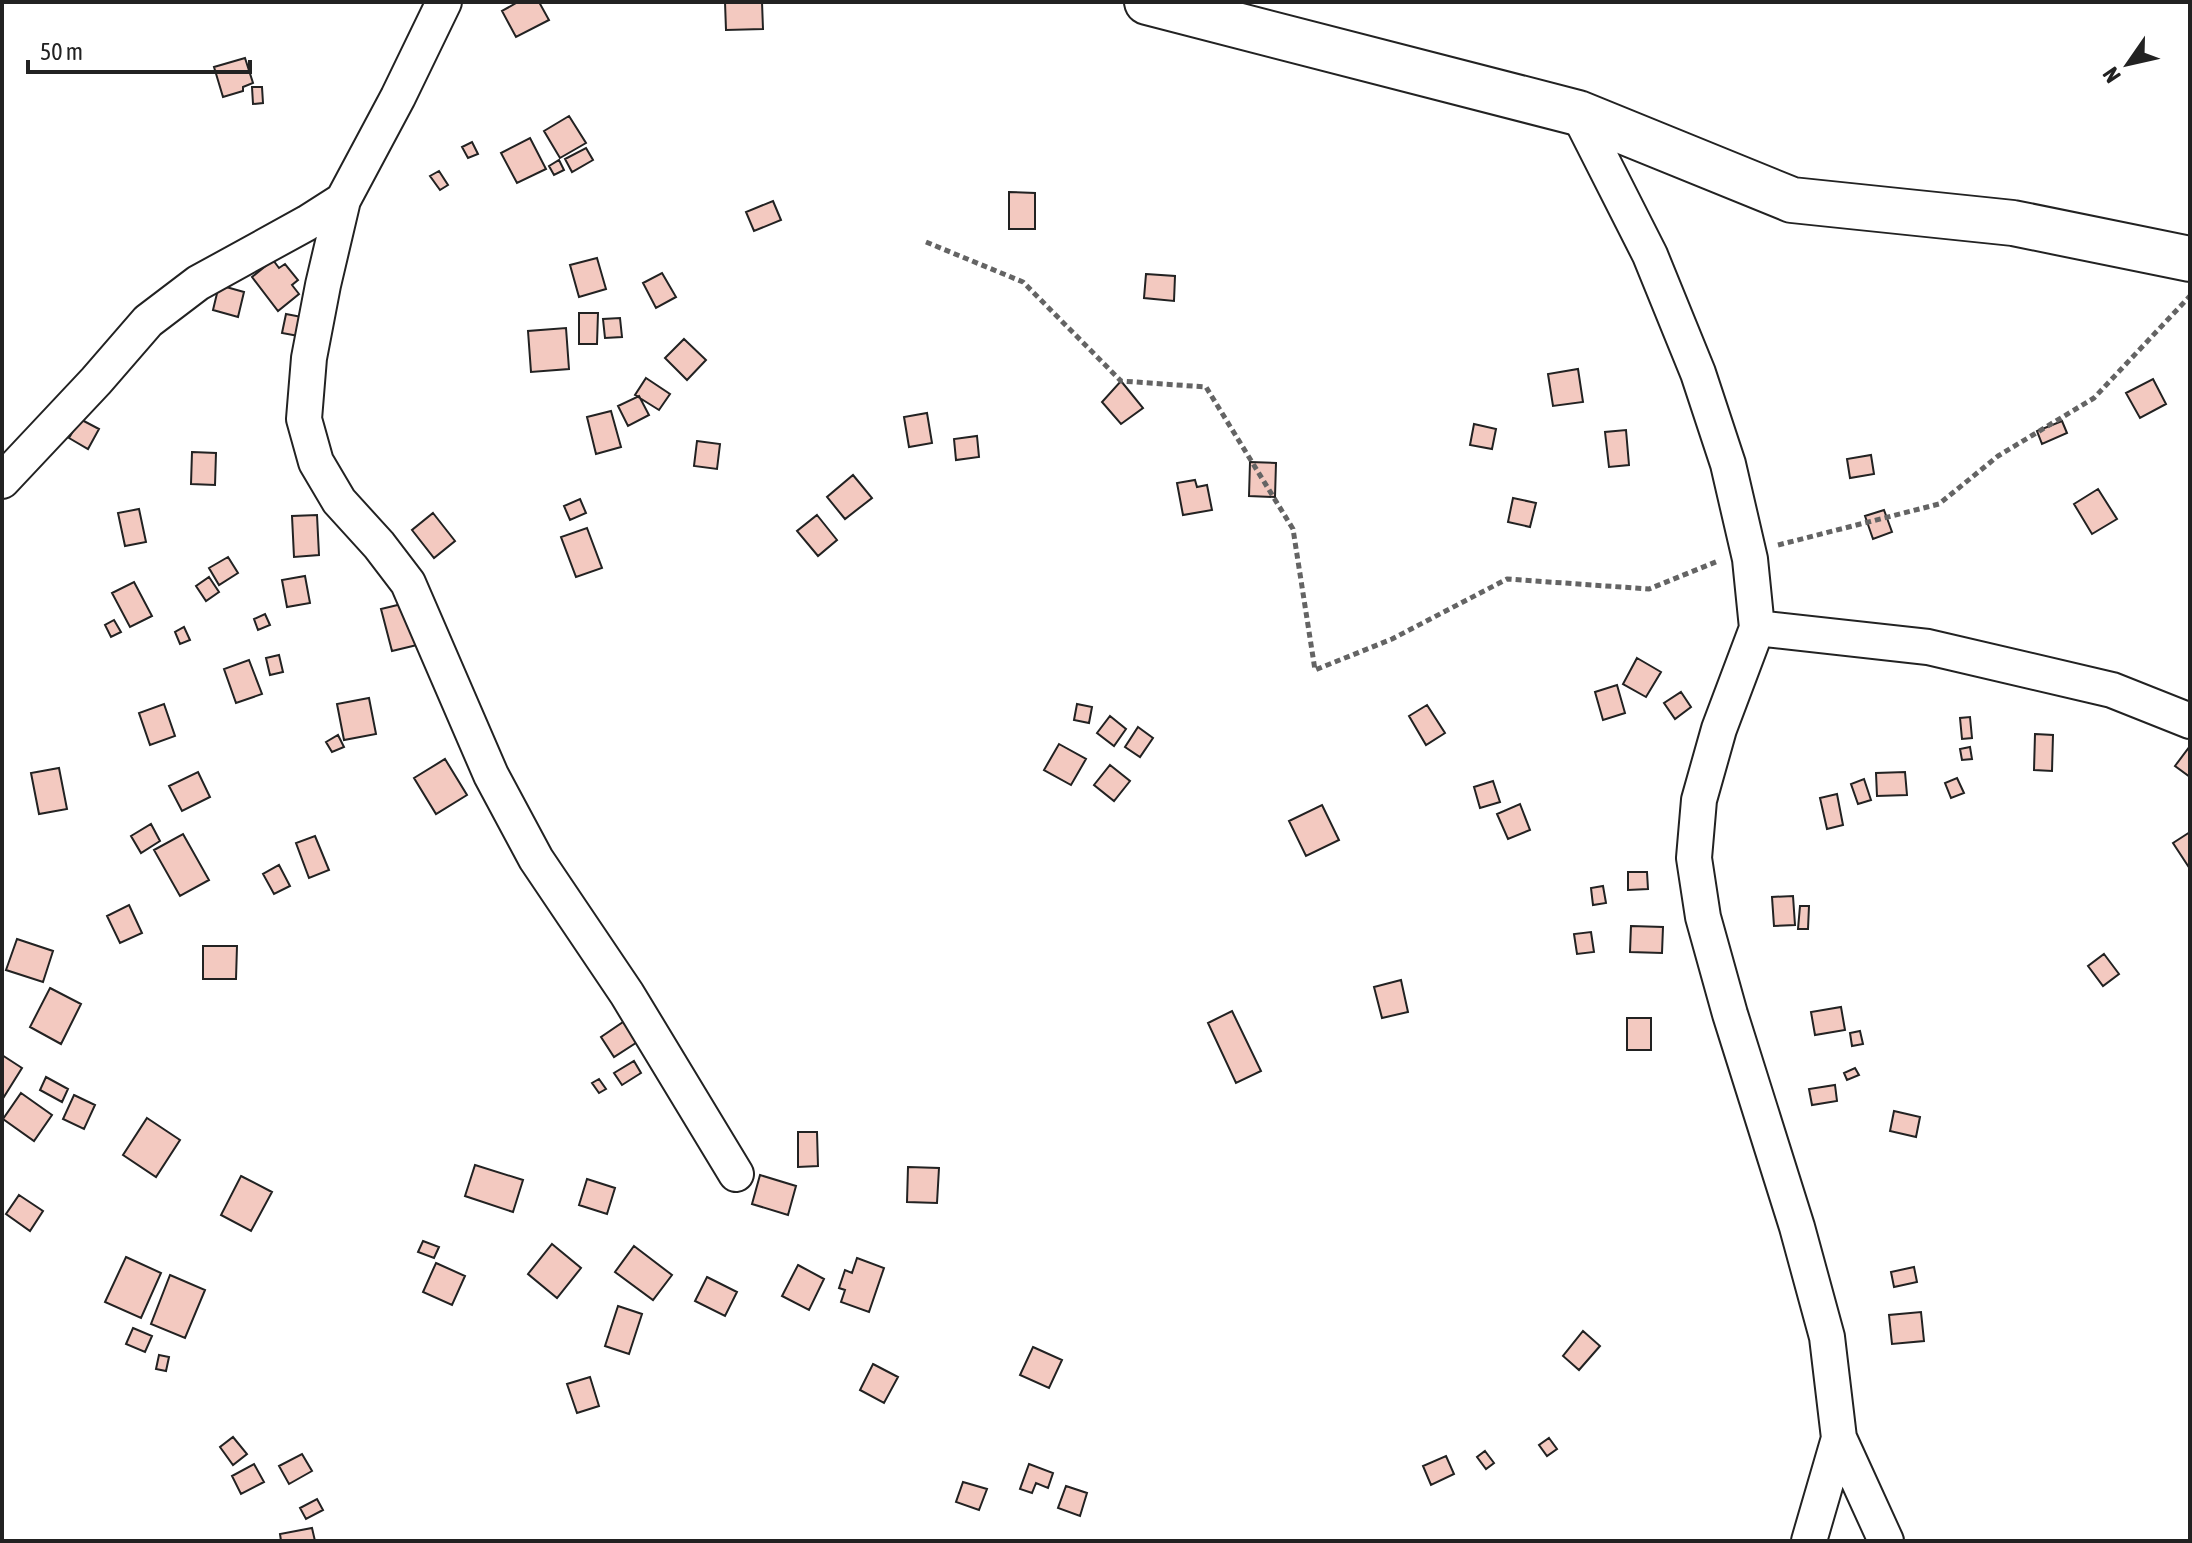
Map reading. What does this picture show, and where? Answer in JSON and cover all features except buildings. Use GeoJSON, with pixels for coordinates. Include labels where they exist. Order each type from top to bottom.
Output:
{"type":"FeatureCollection","features":[{"type":"Feature","properties":{"kind":"highway"},"geometry":{"type":"LineString","coordinates":[[1147,2],[1578,113],[1792,200],[2013,223],[2190,259]]}},
{"type":"Feature","properties":{"kind":"street"},"geometry":{"type":"LineString","coordinates":[[444,2],[343,200],[309,358],[304,419],[316,462],[339,501],[408,583],[491,775],[536,859],[627,994],[736,1174]]}},
{"type":"Feature","properties":{"kind":"street"},"geometry":{"type":"LineString","coordinates":[[1578,113],[1650,255],[1698,373],[1732,477],[1750,559],[1757,628],[1719,729],[1699,800],[1694,858],[1703,917],[1827,1337],[1839,1438],[1886,1541]]}},
{"type":"Feature","properties":{"kind":"street"},"geometry":{"type":"LineString","coordinates":[[2,481],[148,321],[198,283],[343,200]]}},
{"type":"Feature","properties":{"kind":"street"},"geometry":{"type":"LineString","coordinates":[[1757,628],[1928,647],[2112,690],[2190,721]]}},
{"type":"Feature","properties":{"kind":"street"},"geometry":{"type":"LineString","coordinates":[[1809,1541],[1839,1438]]}},
{"type":"Feature","properties":{"kind":"path"},"geometry":{"type":"LineString","coordinates":[[926,242],[1023,282],[1121,381],[1206,387],[1293,529],[1315,670],[1392,639],[1507,579],[1649,589],[1719,561]]}},
{"type":"Feature","properties":{"kind":"path"},"geometry":{"type":"LineString","coordinates":[[1763,549],[1939,504],[1998,456],[2094,398],[2190,296]]}}]}
